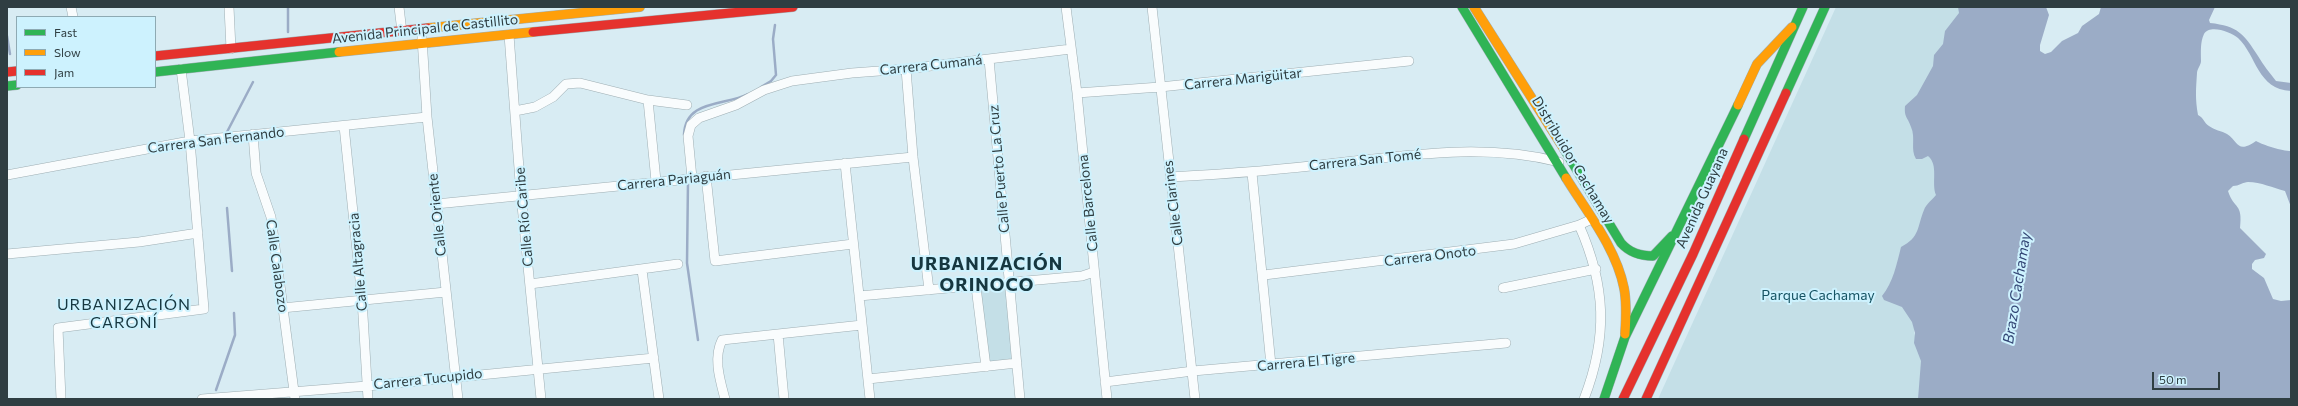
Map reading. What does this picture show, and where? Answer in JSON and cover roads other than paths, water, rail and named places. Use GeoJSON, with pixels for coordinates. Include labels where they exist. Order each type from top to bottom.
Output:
{"type":"FeatureCollection","features":[{"type":"Feature","properties":{"kind":"main road","name":"Avenida Principal de Castillito"},"geometry":{"type":"LineString","coordinates":[[156,56],[640,7]]}},
{"type":"Feature","properties":{"kind":"main road","name":"Avenida Principal de Castillito"},"geometry":{"type":"LineString","coordinates":[[156,72],[423,43],[793,7]]}},
{"type":"Feature","properties":{"kind":"main road","name":"Distribuidor Cachamay"},"geometry":{"type":"LineString","coordinates":[[1462,7],[1559,162],[1607,244],[1623,278],[1628,301],[1625,337]]}},
{"type":"Feature","properties":{"kind":"main road","name":"Distribuidor Cachamay"},"geometry":{"type":"LineString","coordinates":[[1474,7],[1544,116],[1612,231],[1624,247],[1641,257],[1653,256],[1665,245],[1678,228]]}},
{"type":"Feature","properties":{"kind":"main road","name":"Avenida Guayana"},"geometry":{"type":"LineString","coordinates":[[1623,399],[1693,254],[1803,7]]}},
{"type":"Feature","properties":{"kind":"main road"},"geometry":{"type":"LineString","coordinates":[[1646,399],[1825,7]]}},
{"type":"Feature","properties":{"kind":"main road","name":"Distribuidor Cachamay"},"geometry":{"type":"LineString","coordinates":[[1604,399],[1625,337],[1703,180],[1757,64],[1776,42],[1796,24]]}},
{"type":"Feature","properties":{"kind":"street"},"geometry":{"type":"LineString","coordinates":[[228,7],[231,49]]}},
{"type":"Feature","properties":{"kind":"street"},"geometry":{"type":"LineString","coordinates":[[399,7],[402,32]]}},
{"type":"Feature","properties":{"kind":"street","name":"Calle Barcelona"},"geometry":{"type":"LineString","coordinates":[[1066,7],[1077,93],[1107,399]]}},
{"type":"Feature","properties":{"kind":"street","name":"Calle Clarines"},"geometry":{"type":"LineString","coordinates":[[1152,7],[1195,399]]}},
{"type":"Feature","properties":{"kind":"street"},"geometry":{"type":"LineString","coordinates":[[618,24],[620,8]]}},
{"type":"Feature","properties":{"kind":"street","name":"Calle Oriente"},"geometry":{"type":"LineString","coordinates":[[421,30],[427,117],[458,399]]}},
{"type":"Feature","properties":{"kind":"street","name":"Calle Río Caribe"},"geometry":{"type":"LineString","coordinates":[[508,35],[521,195],[541,399]]}},
{"type":"Feature","properties":{"kind":"street","name":"Carrera Cumaná"},"geometry":{"type":"LineString","coordinates":[[692,178],[688,136],[691,125],[699,118],[736,105],[764,90],[792,82],[852,73],[906,69],[1071,49]]}},
{"type":"Feature","properties":{"kind":"street","name":"Calle Puerto La Cruz"},"geometry":{"type":"LineString","coordinates":[[989,59],[1020,399]]}},
{"type":"Feature","properties":{"kind":"street","name":"Carrera Marigüitar"},"geometry":{"type":"LineString","coordinates":[[1077,93],[1160,87],[1409,61]]}},
{"type":"Feature","properties":{"kind":"street"},"geometry":{"type":"LineString","coordinates":[[61,399],[58,328],[204,310],[190,141],[182,69]]}},
{"type":"Feature","properties":{"kind":"street"},"geometry":{"type":"LineString","coordinates":[[906,69],[913,157],[929,290]]}},
{"type":"Feature","properties":{"kind":"street"},"geometry":{"type":"LineString","coordinates":[[515,111],[535,107],[553,97],[566,84],[580,83],[648,100],[687,105]]}},
{"type":"Feature","properties":{"kind":"street"},"geometry":{"type":"LineString","coordinates":[[648,100],[656,181]]}},
{"type":"Feature","properties":{"kind":"street","name":"Carrera San Fernando"},"geometry":{"type":"LineString","coordinates":[[7,175],[190,141],[427,117]]}},
{"type":"Feature","properties":{"kind":"street","name":"Calle Altagracia"},"geometry":{"type":"LineString","coordinates":[[344,126],[362,299],[368,399]]}},
{"type":"Feature","properties":{"kind":"street","name":"Calle Calabozo"},"geometry":{"type":"LineString","coordinates":[[253,134],[256,173],[271,217],[294,395]]}},
{"type":"Feature","properties":{"kind":"street","name":"Carrera San Tomé"},"geometry":{"type":"LineString","coordinates":[[1170,177],[1252,173],[1449,151],[1490,151],[1530,155],[1559,162]]}},
{"type":"Feature","properties":{"kind":"street","name":"Carrera Pariaguán"},"geometry":{"type":"LineString","coordinates":[[436,204],[706,176],[913,157]]}},
{"type":"Feature","properties":{"kind":"street"},"geometry":{"type":"LineString","coordinates":[[845,163],[870,399]]}},
{"type":"Feature","properties":{"kind":"street"},"geometry":{"type":"LineString","coordinates":[[1252,173],[1264,275],[1271,365]]}},
{"type":"Feature","properties":{"kind":"street"},"geometry":{"type":"LineString","coordinates":[[706,176],[716,261],[854,244]]}},
{"type":"Feature","properties":{"kind":"street","name":"Carrera Onoto"},"geometry":{"type":"LineString","coordinates":[[1264,275],[1514,244],[1579,225],[1592,219]]}},
{"type":"Feature","properties":{"kind":"street"},"geometry":{"type":"LineString","coordinates":[[1579,225],[1596,269],[1601,315],[1600,345],[1584,399]]}},
{"type":"Feature","properties":{"kind":"street"},"geometry":{"type":"LineString","coordinates":[[7,254],[139,242],[198,233]]}},
{"type":"Feature","properties":{"kind":"street"},"geometry":{"type":"LineString","coordinates":[[530,284],[678,264]]}},
{"type":"Feature","properties":{"kind":"street"},"geometry":{"type":"LineString","coordinates":[[1503,288],[1596,269]]}},
{"type":"Feature","properties":{"kind":"street"},"geometry":{"type":"LineString","coordinates":[[642,270],[658,399]]}},
{"type":"Feature","properties":{"kind":"street"},"geometry":{"type":"LineString","coordinates":[[859,296],[976,287],[1082,276],[1094,272]]}},
{"type":"Feature","properties":{"kind":"street"},"geometry":{"type":"LineString","coordinates":[[976,287],[986,367]]}},
{"type":"Feature","properties":{"kind":"street"},"geometry":{"type":"LineString","coordinates":[[282,308],[446,292]]}},
{"type":"Feature","properties":{"kind":"street"},"geometry":{"type":"LineString","coordinates":[[725,399],[718,371],[718,347],[722,340],[862,325]]}},
{"type":"Feature","properties":{"kind":"street"},"geometry":{"type":"LineString","coordinates":[[778,334],[784,399]]}},
{"type":"Feature","properties":{"kind":"street","name":"Carrera El Tigre"},"geometry":{"type":"LineString","coordinates":[[1105,382],[1193,371],[1506,343]]}},
{"type":"Feature","properties":{"kind":"street","name":"Carrera Tucupido"},"geometry":{"type":"LineString","coordinates":[[202,399],[294,395],[455,376],[654,358]]}},
{"type":"Feature","properties":{"kind":"street"},"geometry":{"type":"LineString","coordinates":[[868,379],[1017,364]]}},
{"type":"Feature","properties":{"kind":"water","name":"Brazo Cachamay"},"geometry":{"type":"Polygon","coordinates":[[[1958,7],[2046,7],[2049,15],[2040,45],[2040,51],[2045,54],[2051,52],[2062,41],[2078,33],[2082,26],[2099,14],[2101,7],[2215,7],[2209,20],[2210,23],[2227,26],[2239,32],[2249,42],[2264,66],[2276,81],[2291,83],[2291,91],[2280,89],[2271,84],[2264,78],[2244,45],[2235,36],[2226,31],[2216,29],[2207,31],[2204,34],[2201,44],[2201,62],[2197,73],[2196,98],[2198,115],[2213,129],[2227,134],[2242,147],[2250,145],[2256,141],[2273,148],[2291,151],[2291,207],[2285,191],[2262,184],[2246,182],[2233,186],[2228,191],[2230,197],[2239,210],[2241,220],[2240,228],[2266,254],[2264,258],[2255,260],[2252,264],[2252,269],[2264,278],[2273,299],[2281,301],[2291,300],[2291,399],[1918,399],[1921,361],[1914,343],[1915,333],[1912,322],[1902,307],[1884,300],[1882,296],[1892,279],[1901,247],[1915,235],[1925,208],[1936,195],[1934,185],[1934,169],[1931,160],[1928,156],[1922,159],[1916,159],[1914,155],[1913,135],[1906,115],[1905,106],[1917,95],[1933,66],[1934,55],[1943,44],[1945,31],[1959,13],[1958,7]]]}},
{"type":"Feature","properties":{"kind":"waterway"},"geometry":{"type":"LineString","coordinates":[[288,7],[288,32]]}},
{"type":"Feature","properties":{"kind":"waterway"},"geometry":{"type":"LineString","coordinates":[[761,87],[771,81],[776,75],[773,39],[775,25]]}},
{"type":"Feature","properties":{"kind":"waterway"},"geometry":{"type":"LineString","coordinates":[[7,36],[10,54]]}},
{"type":"Feature","properties":{"kind":"waterway"},"geometry":{"type":"LineString","coordinates":[[227,132],[253,82]]}},
{"type":"Feature","properties":{"kind":"waterway"},"geometry":{"type":"LineString","coordinates":[[684,135],[686,123],[691,115],[699,109],[748,94]]}},
{"type":"Feature","properties":{"kind":"waterway"},"geometry":{"type":"LineString","coordinates":[[688,181],[687,263],[698,340]]}},
{"type":"Feature","properties":{"kind":"waterway"},"geometry":{"type":"LineString","coordinates":[[227,208],[232,271]]}},
{"type":"Feature","properties":{"kind":"waterway"},"geometry":{"type":"LineString","coordinates":[[216,390],[235,335],[234,313]]}},
{"type":"Feature","properties":{"kind":"district","name":"URBANIZACIÓN ORINOCO"},"geometry":{"type":"Point","coordinates":[987,274]}},
{"type":"Feature","properties":{"kind":"district","name":"URBANIZACIÓN CARONÍ"},"geometry":{"type":"Point","coordinates":[124,314]}},
{"type":"Feature","properties":{"kind":"park label","name":"Parque Cachamay"},"geometry":{"type":"Point","coordinates":[1818,295]}}]}
